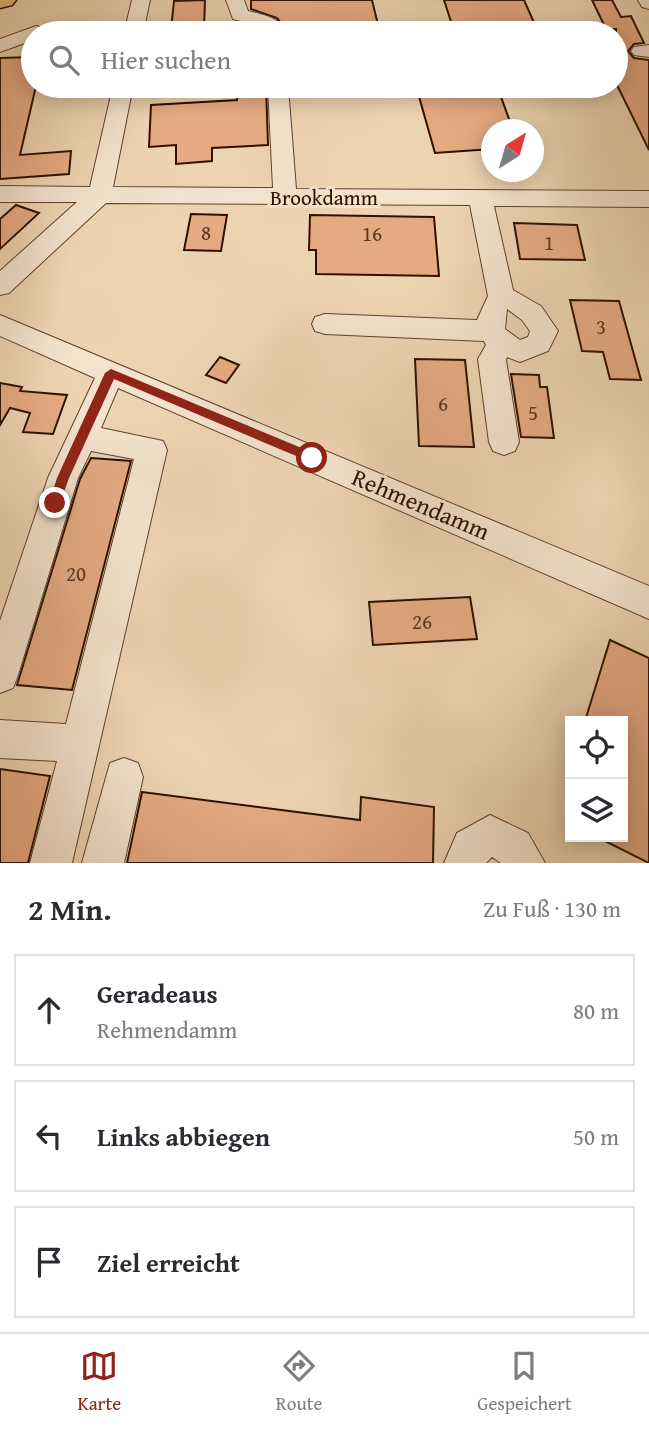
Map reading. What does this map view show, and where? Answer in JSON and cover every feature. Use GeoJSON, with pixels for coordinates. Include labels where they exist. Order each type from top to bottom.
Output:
{"type":"FeatureCollection","features":[{"type":"Feature","properties":{"kind":"street"},"geometry":{"type":"LineString","coordinates":[[137,21],[141,0]]}},
{"type":"Feature","properties":{"kind":"street"},"geometry":{"type":"LineString","coordinates":[[235,0],[240,15],[262,21]]}},
{"type":"Feature","properties":{"kind":"street"},"geometry":{"type":"LineString","coordinates":[[0,46],[21,38]]}},
{"type":"Feature","properties":{"kind":"street"},"geometry":{"type":"LineString","coordinates":[[0,286],[100,195],[120,98]]}},
{"type":"Feature","properties":{"kind":"street"},"geometry":{"type":"LineString","coordinates":[[279,98],[285,196]]}},
{"type":"Feature","properties":{"kind":"street","name":"Brookdamm"},"geometry":{"type":"LineString","coordinates":[[0,194],[649,200]]}},
{"type":"Feature","properties":{"kind":"street"},"geometry":{"type":"LineString","coordinates":[[480,198],[501,296],[490,312],[496,337],[492,359],[504,442]]}},
{"type":"Feature","properties":{"kind":"street"},"geometry":{"type":"LineString","coordinates":[[325,324],[496,337],[520,351],[538,344],[544,331],[536,315],[521,304],[501,296]]}},
{"type":"Feature","properties":{"kind":"street","name":"Rehmendamm"},"geometry":{"type":"LineString","coordinates":[[0,326],[649,603]]}},
{"type":"Feature","properties":{"kind":"street"},"geometry":{"type":"LineString","coordinates":[[0,675],[63,478],[111,373]]}},
{"type":"Feature","properties":{"kind":"street"},"geometry":{"type":"LineString","coordinates":[[51,863],[152,450],[83,437]]}},
{"type":"Feature","properties":{"kind":"street"},"geometry":{"type":"LineString","coordinates":[[0,739],[80,744]]}},
{"type":"Feature","properties":{"kind":"street"},"geometry":{"type":"LineString","coordinates":[[103,863],[124,777]]}},
{"type":"Feature","properties":{"kind":"street"},"geometry":{"type":"LineString","coordinates":[[465,863],[471,846],[490,835],[514,847],[524,863]]}},
{"type":"Feature","properties":{"kind":"building"},"geometry":{"type":"Polygon","coordinates":[[[205,0],[204,21],[172,21],[174,1],[205,0]]]}},
{"type":"Feature","properties":{"kind":"building"},"geometry":{"type":"Polygon","coordinates":[[[251,0],[372,0],[377,21],[279,21],[251,9],[251,0]]]}},
{"type":"Feature","properties":{"kind":"building"},"geometry":{"type":"Polygon","coordinates":[[[444,0],[524,0],[533,21],[451,21],[444,0]]]}},
{"type":"Feature","properties":{"kind":"building"},"geometry":{"type":"Polygon","coordinates":[[[592,0],[612,0],[621,17],[631,16],[644,43],[634,44],[628,51],[628,21],[602,21],[592,0]]]}},
{"type":"Feature","properties":{"kind":"building"},"geometry":{"type":"Polygon","coordinates":[[[628,51],[634,58],[649,60],[649,150],[623,98],[628,98],[628,51]]]}},
{"type":"Feature","properties":{"kind":"building"},"geometry":{"type":"Polygon","coordinates":[[[21,57],[21,98],[33,98],[20,155],[71,151],[69,174],[0,179],[0,58],[21,57]]]}},
{"type":"Feature","properties":{"kind":"building"},"geometry":{"type":"Polygon","coordinates":[[[266,98],[268,145],[212,148],[212,161],[176,164],[176,145],[149,147],[151,105],[266,98]]]}},
{"type":"Feature","properties":{"kind":"building"},"geometry":{"type":"Polygon","coordinates":[[[419,98],[501,98],[509,119],[481,119],[481,150],[435,153],[419,98]]]}},
{"type":"Feature","properties":{"kind":"building"},"geometry":{"type":"Polygon","coordinates":[[[16,205],[39,213],[0,249],[0,219],[16,205]]]}},
{"type":"Feature","properties":{"kind":"building"},"geometry":{"type":"Polygon","coordinates":[[[191,214],[227,215],[221,251],[184,250],[191,214]]]}},
{"type":"Feature","properties":{"kind":"building"},"geometry":{"type":"Polygon","coordinates":[[[310,215],[434,217],[439,276],[316,274],[316,250],[309,250],[310,215]]]}},
{"type":"Feature","properties":{"kind":"building"},"geometry":{"type":"Polygon","coordinates":[[[514,223],[577,225],[585,260],[520,259],[514,223]]]}},
{"type":"Feature","properties":{"kind":"building"},"geometry":{"type":"Polygon","coordinates":[[[570,300],[619,301],[641,380],[610,379],[603,352],[582,351],[570,300]]]}},
{"type":"Feature","properties":{"kind":"building"},"geometry":{"type":"Polygon","coordinates":[[[220,357],[239,365],[226,383],[206,375],[220,357]]]}},
{"type":"Feature","properties":{"kind":"building"},"geometry":{"type":"Polygon","coordinates":[[[415,359],[465,360],[474,447],[419,446],[415,359]]]}},
{"type":"Feature","properties":{"kind":"building"},"geometry":{"type":"Polygon","coordinates":[[[511,374],[539,375],[540,387],[547,387],[554,438],[521,437],[511,374]]]}},
{"type":"Feature","properties":{"kind":"building"},"geometry":{"type":"Polygon","coordinates":[[[0,383],[22,387],[20,391],[67,395],[53,434],[23,432],[30,413],[10,408],[0,425],[0,383]]]}},
{"type":"Feature","properties":{"kind":"building"},"geometry":{"type":"Polygon","coordinates":[[[91,458],[131,461],[72,690],[17,685],[80,479],[91,458]]]}},
{"type":"Feature","properties":{"kind":"building"},"geometry":{"type":"Polygon","coordinates":[[[470,597],[477,639],[373,645],[369,602],[470,597]]]}},
{"type":"Feature","properties":{"kind":"building"},"geometry":{"type":"Polygon","coordinates":[[[610,640],[649,658],[649,863],[607,842],[628,842],[628,716],[587,716],[610,640]]]}},
{"type":"Feature","properties":{"kind":"building"},"geometry":{"type":"Polygon","coordinates":[[[0,769],[50,776],[28,863],[0,863],[0,769]]]}},
{"type":"Feature","properties":{"kind":"building"},"geometry":{"type":"Polygon","coordinates":[[[142,792],[360,820],[361,797],[434,807],[433,863],[127,863],[142,792]]]}},
{"type":"Feature","properties":{"kind":"route"},"geometry":{"type":"LineString","coordinates":[[55,503],[63,478],[111,373],[312,458]]}}]}
